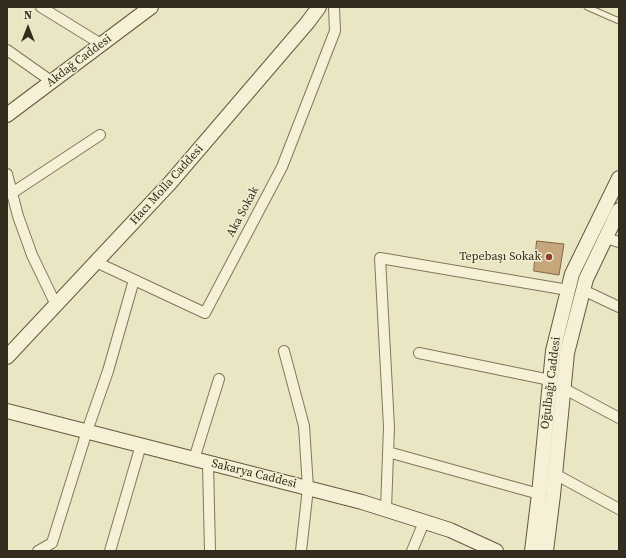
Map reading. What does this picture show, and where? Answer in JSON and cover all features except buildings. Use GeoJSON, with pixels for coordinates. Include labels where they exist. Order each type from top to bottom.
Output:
{"type":"FeatureCollection","features":[{"type":"Feature","properties":{"kind":"street"},"geometry":{"type":"LineString","coordinates":[[42,7],[101,44]]}},
{"type":"Feature","properties":{"kind":"street","name":"Akdağ Caddesi"},"geometry":{"type":"LineString","coordinates":[[7,115],[149,7]]}},
{"type":"Feature","properties":{"kind":"street","name":"Hacı Molla Caddesi"},"geometry":{"type":"LineString","coordinates":[[8,353],[56,305],[170,183],[308,22],[319,7]]}},
{"type":"Feature","properties":{"kind":"street","name":"Aka Sokak"},"geometry":{"type":"LineString","coordinates":[[96,262],[205,313],[282,167],[335,31],[334,7]]}},
{"type":"Feature","properties":{"kind":"street"},"geometry":{"type":"LineString","coordinates":[[7,50],[51,81]]}},
{"type":"Feature","properties":{"kind":"street"},"geometry":{"type":"LineString","coordinates":[[12,193],[100,135]]}},
{"type":"Feature","properties":{"kind":"street"},"geometry":{"type":"LineString","coordinates":[[7,174],[18,216],[32,255],[56,305]]}},
{"type":"Feature","properties":{"kind":"street","name":"Oğulbağı Caddesi"},"geometry":{"type":"LineString","coordinates":[[532,551],[553,351],[572,274],[619,178]]}},
{"type":"Feature","properties":{"kind":"street","name":"Oğulbağı Caddesi"},"geometry":{"type":"LineString","coordinates":[[546,551],[567,353],[586,279],[612,240],[619,210]]}},
{"type":"Feature","properties":{"kind":"street"},"geometry":{"type":"LineString","coordinates":[[386,509],[389,427],[380,258],[568,290]]}},
{"type":"Feature","properties":{"kind":"street"},"geometry":{"type":"LineString","coordinates":[[38,551],[52,543],[87,431],[108,371],[134,280]]}},
{"type":"Feature","properties":{"kind":"street"},"geometry":{"type":"LineString","coordinates":[[582,290],[619,307]]}},
{"type":"Feature","properties":{"kind":"street"},"geometry":{"type":"LineString","coordinates":[[284,352],[304,426],[308,488],[301,551]]}},
{"type":"Feature","properties":{"kind":"street"},"geometry":{"type":"LineString","coordinates":[[419,353],[550,380]]}},
{"type":"Feature","properties":{"kind":"street"},"geometry":{"type":"LineString","coordinates":[[194,459],[219,379]]}},
{"type":"Feature","properties":{"kind":"street"},"geometry":{"type":"LineString","coordinates":[[564,388],[619,418]]}},
{"type":"Feature","properties":{"kind":"street","name":"Sakarya Caddesi"},"geometry":{"type":"LineString","coordinates":[[7,410],[362,502],[450,530],[496,551]]}},
{"type":"Feature","properties":{"kind":"street"},"geometry":{"type":"LineString","coordinates":[[110,551],[141,445]]}},
{"type":"Feature","properties":{"kind":"street"},"geometry":{"type":"LineString","coordinates":[[388,452],[539,494]]}},
{"type":"Feature","properties":{"kind":"street"},"geometry":{"type":"LineString","coordinates":[[208,463],[210,551]]}},
{"type":"Feature","properties":{"kind":"street"},"geometry":{"type":"LineString","coordinates":[[555,474],[619,509]]}},
{"type":"Feature","properties":{"kind":"street"},"geometry":{"type":"LineString","coordinates":[[412,551],[424,522]]}},
{"type":"Feature","properties":{"kind":"lane"},"geometry":{"type":"LineString","coordinates":[[587,7],[619,21]]}},
{"type":"Feature","properties":{"kind":"place","name":"Tepebaşı Sokak"},"geometry":{"type":"Point","coordinates":[549,257]}}]}
